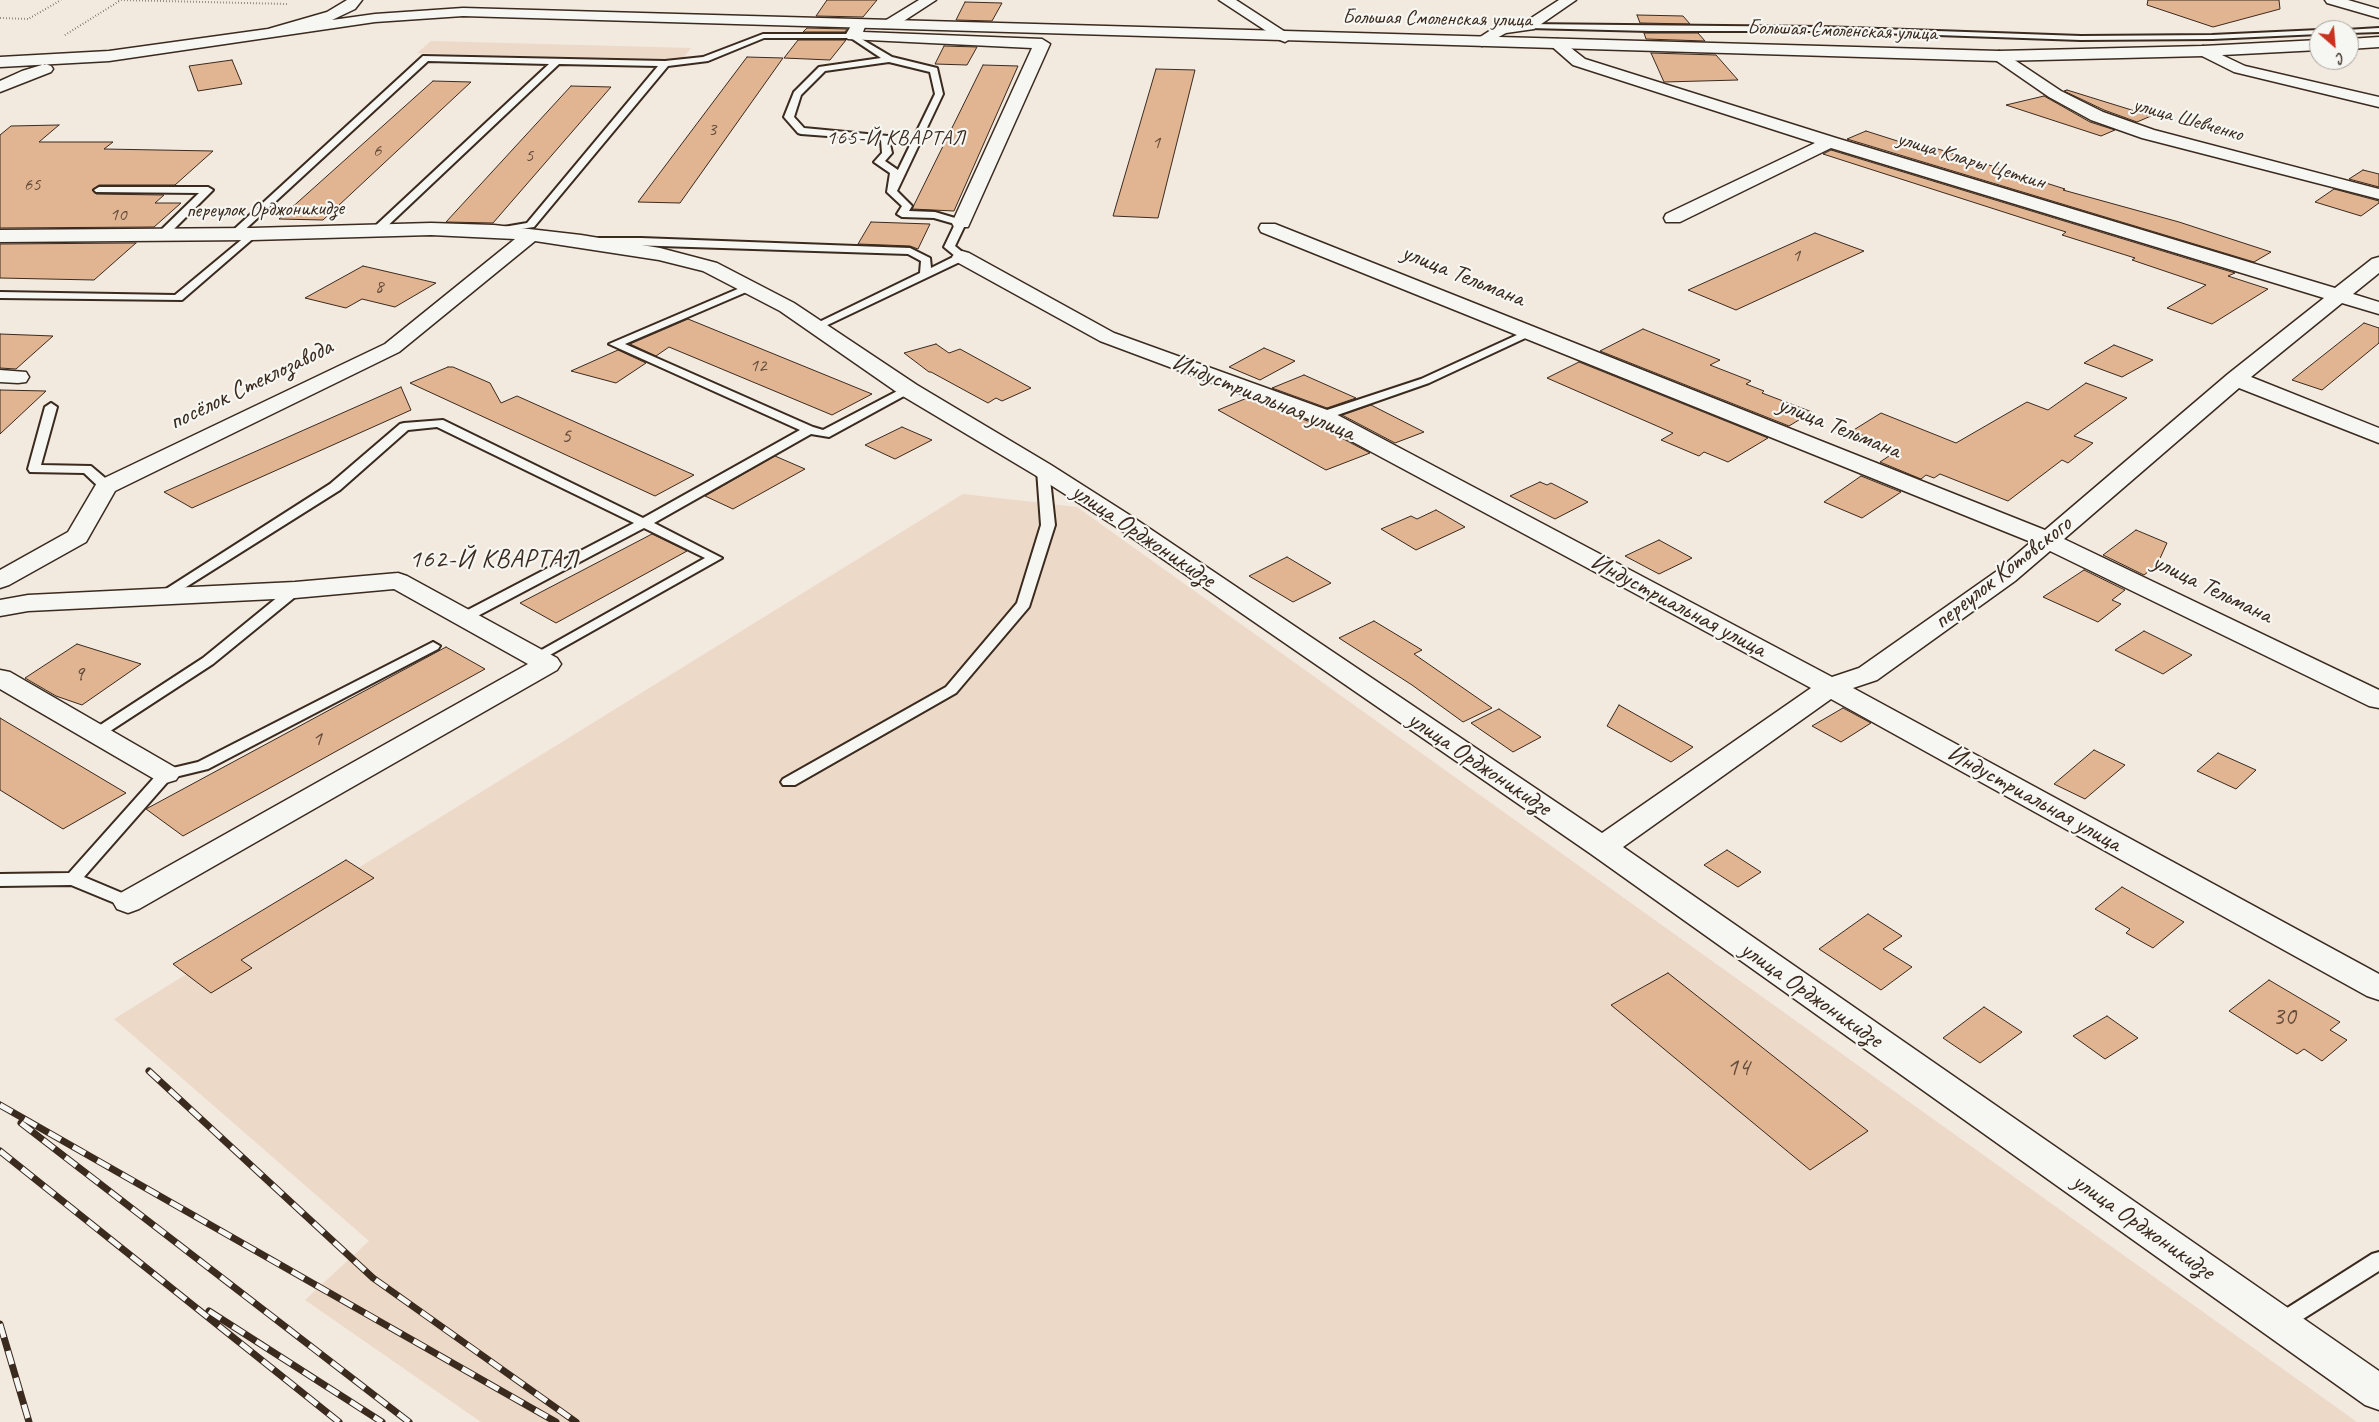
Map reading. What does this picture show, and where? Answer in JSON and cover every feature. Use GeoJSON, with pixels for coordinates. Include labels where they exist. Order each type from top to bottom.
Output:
{"type":"FeatureCollection","features":[{"type":"Feature","properties":{"kind":"street"},"geometry":{"type":"LineString","coordinates":[[0,87],[28,74],[53,66],[269,33],[332,15],[350,6],[355,0]]}},
{"type":"Feature","properties":{"kind":"street"},"geometry":{"type":"LineString","coordinates":[[888,25],[929,0]]}},
{"type":"Feature","properties":{"kind":"street"},"geometry":{"type":"LineString","coordinates":[[1226,0],[1285,37]]}},
{"type":"Feature","properties":{"kind":"street"},"geometry":{"type":"LineString","coordinates":[[1482,41],[1502,29],[1529,26],[1568,0]]}},
{"type":"Feature","properties":{"kind":"street"},"geometry":{"type":"LineString","coordinates":[[2332,0],[2379,14]]}},
{"type":"Feature","properties":{"kind":"street","name":"Большая Смоленская улица"},"geometry":{"type":"LineString","coordinates":[[400,3],[463,12],[856,30],[888,25],[1999,56],[2203,51],[2309,46]]}},
{"type":"Feature","properties":{"kind":"street","name":"Большая Смоленская улица"},"geometry":{"type":"LineString","coordinates":[[269,33],[375,18],[463,12]]}},
{"type":"Feature","properties":{"kind":"street"},"geometry":{"type":"LineString","coordinates":[[856,30],[1042,44],[960,223]]}},
{"type":"Feature","properties":{"kind":"street"},"geometry":{"type":"LineString","coordinates":[[2359,43],[2379,42]]}},
{"type":"Feature","properties":{"kind":"street","name":"улица Клары Цеткин"},"geometry":{"type":"LineString","coordinates":[[1557,44],[1580,62],[1830,142],[2379,308]]}},
{"type":"Feature","properties":{"kind":"street"},"geometry":{"type":"LineString","coordinates":[[2203,51],[2240,69],[2379,102]]}},
{"type":"Feature","properties":{"kind":"street"},"geometry":{"type":"LineString","coordinates":[[0,62],[109,56]]}},
{"type":"Feature","properties":{"kind":"street","name":"улица Шевченко"},"geometry":{"type":"LineString","coordinates":[[1999,56],[2055,94],[2097,116],[2148,134],[2379,194]]}},
{"type":"Feature","properties":{"kind":"street"},"geometry":{"type":"LineString","coordinates":[[1673,218],[1830,142]]}},
{"type":"Feature","properties":{"kind":"street","name":"улица Тельмана"},"geometry":{"type":"LineString","coordinates":[[1268,228],[1981,515],[2048,540],[2379,700]]}},
{"type":"Feature","properties":{"kind":"street","name":"переулок Орджоникидзе"},"geometry":{"type":"LineString","coordinates":[[0,236],[243,234],[431,229],[494,231],[530,236]]}},
{"type":"Feature","properties":{"kind":"street","name":"улица Орджоникидзе"},"geometry":{"type":"LineString","coordinates":[[530,236],[581,241],[660,254],[710,267],[747,288],[787,307],[909,390],[1043,470],[1123,521],[1602,848],[2379,1393]]}},
{"type":"Feature","properties":{"kind":"street","name":"посёлок Стеклозавода"},"geometry":{"type":"LineString","coordinates":[[106,486],[392,348],[530,236]]}},
{"type":"Feature","properties":{"kind":"street","name":"Индустриальная улица"},"geometry":{"type":"LineString","coordinates":[[962,257],[1107,337],[1322,416],[1830,687],[2379,988]]}},
{"type":"Feature","properties":{"kind":"street","name":"переулок Котовского"},"geometry":{"type":"LineString","coordinates":[[1602,848],[1830,687],[1868,674],[2006,576],[2236,379],[2379,262]]}},
{"type":"Feature","properties":{"kind":"street"},"geometry":{"type":"LineString","coordinates":[[2236,379],[2379,436]]}},
{"type":"Feature","properties":{"kind":"street"},"geometry":{"type":"LineString","coordinates":[[0,580],[78,537],[106,486]]}},
{"type":"Feature","properties":{"kind":"street"},"geometry":{"type":"LineString","coordinates":[[0,608],[28,603],[295,590],[398,581],[548,664],[128,902]]}},
{"type":"Feature","properties":{"kind":"street"},"geometry":{"type":"LineString","coordinates":[[0,678],[166,774]]}},
{"type":"Feature","properties":{"kind":"lane"},"geometry":{"type":"LineString","coordinates":[[1529,26],[1649,30],[1822,29],[2081,38],[2212,37],[2309,32]]}},
{"type":"Feature","properties":{"kind":"lane"},"geometry":{"type":"LineString","coordinates":[[0,294],[178,298],[426,58],[665,64],[705,59],[763,36],[856,30],[889,59]]}},
{"type":"Feature","properties":{"kind":"lane"},"geometry":{"type":"LineString","coordinates":[[2359,31],[2379,30]]}},
{"type":"Feature","properties":{"kind":"lane"},"geometry":{"type":"LineString","coordinates":[[889,59],[934,70],[939,94],[892,192],[895,172],[878,162],[887,153],[885,138],[801,131],[789,117],[797,94],[822,69],[889,59]]}},
{"type":"Feature","properties":{"kind":"lane"},"geometry":{"type":"LineString","coordinates":[[376,231],[556,62]]}},
{"type":"Feature","properties":{"kind":"lane"},"geometry":{"type":"LineString","coordinates":[[494,231],[530,225],[665,64]]}},
{"type":"Feature","properties":{"kind":"lane"},"geometry":{"type":"LineString","coordinates":[[99,190],[208,190],[163,234]]}},
{"type":"Feature","properties":{"kind":"lane"},"geometry":{"type":"LineString","coordinates":[[817,327],[962,257],[949,247],[960,223],[935,215],[902,214],[907,206],[892,192]]}},
{"type":"Feature","properties":{"kind":"lane"},"geometry":{"type":"LineString","coordinates":[[581,241],[641,240],[910,251],[926,260],[925,275]]}},
{"type":"Feature","properties":{"kind":"lane"},"geometry":{"type":"LineString","coordinates":[[747,288],[615,344],[809,430],[826,434],[909,390]]}},
{"type":"Feature","properties":{"kind":"lane"},"geometry":{"type":"LineString","coordinates":[[1322,416],[1425,381],[1530,332]]}},
{"type":"Feature","properties":{"kind":"lane"},"geometry":{"type":"LineString","coordinates":[[51,407],[34,469],[87,469],[106,486]]}},
{"type":"Feature","properties":{"kind":"lane"},"geometry":{"type":"LineString","coordinates":[[162,596],[335,487],[404,428],[439,423],[714,558],[536,657]]}},
{"type":"Feature","properties":{"kind":"lane"},"geometry":{"type":"LineString","coordinates":[[465,617],[644,522],[809,430]]}},
{"type":"Feature","properties":{"kind":"lane"},"geometry":{"type":"LineString","coordinates":[[789,782],[951,690],[1024,604],[1048,525],[1043,470]]}},
{"type":"Feature","properties":{"kind":"lane"},"geometry":{"type":"LineString","coordinates":[[96,734],[208,661],[295,590]]}},
{"type":"Feature","properties":{"kind":"lane"},"geometry":{"type":"LineString","coordinates":[[73,879],[166,774],[203,766],[433,646]]}},
{"type":"Feature","properties":{"kind":"lane"},"geometry":{"type":"LineString","coordinates":[[0,880],[73,879],[128,902]]}},
{"type":"Feature","properties":{"kind":"lane"},"geometry":{"type":"LineString","coordinates":[[2280,1323],[2379,1260]]}},
{"type":"Feature","properties":{"kind":"path"},"geometry":{"type":"LineString","coordinates":[[0,18],[28,19],[61,0]]}},
{"type":"Feature","properties":{"kind":"path"},"geometry":{"type":"LineString","coordinates":[[63,36],[120,0],[287,4]]}},
{"type":"Feature","properties":{"kind":"shaded area"},"geometry":{"type":"Polygon","coordinates":[[[431,41],[691,48],[681,61],[417,53],[431,41]]]}},
{"type":"Feature","properties":{"kind":"shaded area"},"geometry":{"type":"Polygon","coordinates":[[[963,494],[1077,507],[2357,1422],[481,1422],[305,1300],[369,1241],[114,1019],[963,494]]]}},
{"type":"Feature","properties":{"kind":"building"},"geometry":{"type":"Polygon","coordinates":[[[827,0],[877,0],[863,17],[816,16],[827,0]]]}},
{"type":"Feature","properties":{"kind":"building"},"geometry":{"type":"Polygon","coordinates":[[[2148,0],[2279,0],[2280,9],[2213,27],[2147,5],[2148,0]]]}},
{"type":"Feature","properties":{"kind":"building"},"geometry":{"type":"Polygon","coordinates":[[[965,2],[1002,3],[992,21],[956,20],[965,2]]]}},
{"type":"Feature","properties":{"kind":"building"},"geometry":{"type":"Polygon","coordinates":[[[1637,15],[1683,16],[1690,24],[1640,23],[1637,15]]]}},
{"type":"Feature","properties":{"kind":"building"},"geometry":{"type":"Polygon","coordinates":[[[807,28],[847,29],[845,32],[803,32],[807,28]]]}},
{"type":"Feature","properties":{"kind":"building"},"geometry":{"type":"Polygon","coordinates":[[[1644,33],[1698,33],[1705,41],[1646,39],[1644,33]]]}},
{"type":"Feature","properties":{"kind":"building"},"geometry":{"type":"Polygon","coordinates":[[[798,40],[846,40],[830,60],[784,58],[798,40]]]}},
{"type":"Feature","properties":{"kind":"building"},"geometry":{"type":"Polygon","coordinates":[[[944,46],[977,47],[967,65],[935,64],[944,46]]]}},
{"type":"Feature","properties":{"kind":"building"},"geometry":{"type":"Polygon","coordinates":[[[1651,53],[1716,55],[1738,80],[1664,82],[1651,53]]]}},
{"type":"Feature","properties":{"kind":"building"},"geometry":{"type":"Polygon","coordinates":[[[747,57],[783,58],[680,203],[638,202],[747,57]]]}},
{"type":"Feature","properties":{"kind":"building"},"geometry":{"type":"Polygon","coordinates":[[[232,60],[242,84],[198,91],[189,66],[232,60]]]}},
{"type":"Feature","properties":{"kind":"building"},"geometry":{"type":"Polygon","coordinates":[[[983,65],[1018,66],[954,211],[912,209],[983,65]]]}},
{"type":"Feature","properties":{"kind":"building"},"geometry":{"type":"Polygon","coordinates":[[[1156,69],[1195,70],[1158,218],[1113,216],[1156,69]]]}},
{"type":"Feature","properties":{"kind":"building"},"geometry":{"type":"Polygon","coordinates":[[[433,81],[471,82],[323,220],[279,219],[433,81]]]}},
{"type":"Feature","properties":{"kind":"building"},"geometry":{"type":"Polygon","coordinates":[[[571,86],[611,87],[493,223],[446,222],[571,86]]]}},
{"type":"Feature","properties":{"kind":"building"},"geometry":{"type":"Polygon","coordinates":[[[2067,90],[2151,116],[2137,122],[2104,110],[2064,91],[2067,90]]]}},
{"type":"Feature","properties":{"kind":"building"},"geometry":{"type":"Polygon","coordinates":[[[2044,96],[2090,122],[2115,130],[2101,136],[2006,105],[2044,96]]]}},
{"type":"Feature","properties":{"kind":"building"},"geometry":{"type":"Polygon","coordinates":[[[59,125],[39,142],[113,142],[104,149],[213,151],[175,185],[99,185],[92,190],[96,194],[164,195],[155,203],[181,203],[154,227],[0,228],[0,135],[11,126],[59,125]]]}},
{"type":"Feature","properties":{"kind":"building"},"geometry":{"type":"Polygon","coordinates":[[[1866,131],[1910,145],[1916,142],[2065,189],[2063,190],[2179,222],[2271,252],[2254,262],[1847,139],[1866,131]]]}},
{"type":"Feature","properties":{"kind":"building"},"geometry":{"type":"Polygon","coordinates":[[[1831,150],[2235,273],[2228,276],[2268,289],[2212,324],[2167,308],[2206,285],[2132,260],[2135,258],[2062,235],[2066,232],[1823,154],[1831,150]]]}},
{"type":"Feature","properties":{"kind":"building"},"geometry":{"type":"Polygon","coordinates":[[[2363,170],[2379,174],[2379,187],[2349,179],[2363,170]]]}},
{"type":"Feature","properties":{"kind":"building"},"geometry":{"type":"Polygon","coordinates":[[[2334,189],[2379,201],[2379,203],[2361,216],[2315,202],[2334,189]]]}},
{"type":"Feature","properties":{"kind":"building"},"geometry":{"type":"Polygon","coordinates":[[[871,222],[930,224],[918,249],[910,246],[858,244],[871,222]]]}},
{"type":"Feature","properties":{"kind":"building"},"geometry":{"type":"Polygon","coordinates":[[[1815,233],[1864,251],[1736,310],[1688,290],[1815,233]]]}},
{"type":"Feature","properties":{"kind":"building"},"geometry":{"type":"Polygon","coordinates":[[[136,243],[94,280],[0,278],[0,244],[136,243]]]}},
{"type":"Feature","properties":{"kind":"building"},"geometry":{"type":"Polygon","coordinates":[[[363,266],[436,283],[395,307],[362,299],[346,308],[305,298],[363,266]]]}},
{"type":"Feature","properties":{"kind":"building"},"geometry":{"type":"Polygon","coordinates":[[[688,319],[872,394],[832,415],[669,347],[656,356],[630,344],[688,319]]]}},
{"type":"Feature","properties":{"kind":"building"},"geometry":{"type":"Polygon","coordinates":[[[2364,323],[2379,328],[2379,343],[2322,390],[2292,380],[2364,323]]]}},
{"type":"Feature","properties":{"kind":"building"},"geometry":{"type":"Polygon","coordinates":[[[1643,329],[1720,360],[1710,365],[1751,381],[1746,384],[1764,391],[1762,393],[1812,412],[1789,426],[1600,351],[1643,329]]]}},
{"type":"Feature","properties":{"kind":"building"},"geometry":{"type":"Polygon","coordinates":[[[0,334],[53,336],[16,369],[0,368],[0,334]]]}},
{"type":"Feature","properties":{"kind":"building"},"geometry":{"type":"Polygon","coordinates":[[[936,344],[949,353],[960,349],[1031,388],[1002,401],[996,398],[988,403],[929,372],[904,353],[936,344]]]}},
{"type":"Feature","properties":{"kind":"building"},"geometry":{"type":"Polygon","coordinates":[[[2114,345],[2153,360],[2122,377],[2084,363],[2114,345]]]}},
{"type":"Feature","properties":{"kind":"building"},"geometry":{"type":"Polygon","coordinates":[[[1264,348],[1295,361],[1260,380],[1229,367],[1264,348]]]}},
{"type":"Feature","properties":{"kind":"building"},"geometry":{"type":"Polygon","coordinates":[[[618,350],[646,363],[616,383],[571,371],[618,350]]]}},
{"type":"Feature","properties":{"kind":"building"},"geometry":{"type":"Polygon","coordinates":[[[1579,362],[1768,438],[1728,462],[1704,452],[1699,456],[1661,440],[1673,433],[1547,378],[1579,362]]]}},
{"type":"Feature","properties":{"kind":"building"},"geometry":{"type":"Polygon","coordinates":[[[448,367],[453,367],[490,383],[501,403],[517,396],[694,475],[655,496],[410,383],[448,367]]]}},
{"type":"Feature","properties":{"kind":"building"},"geometry":{"type":"Polygon","coordinates":[[[1304,375],[1356,398],[1327,408],[1272,388],[1304,375]]]}},
{"type":"Feature","properties":{"kind":"building"},"geometry":{"type":"Polygon","coordinates":[[[2086,383],[2127,398],[2074,436],[2093,443],[2068,463],[2062,460],[2008,501],[1940,474],[1934,478],[1926,475],[1921,479],[1880,462],[1898,450],[1852,431],[1881,413],[1956,443],[2027,402],[2048,410],[2086,383]]]}},
{"type":"Feature","properties":{"kind":"building"},"geometry":{"type":"Polygon","coordinates":[[[401,387],[411,410],[192,508],[164,492],[401,387]]]}},
{"type":"Feature","properties":{"kind":"building"},"geometry":{"type":"Polygon","coordinates":[[[0,390],[46,391],[0,434],[0,390]]]}},
{"type":"Feature","properties":{"kind":"building"},"geometry":{"type":"Polygon","coordinates":[[[1247,398],[1313,423],[1370,453],[1326,470],[1218,410],[1247,398]]]}},
{"type":"Feature","properties":{"kind":"building"},"geometry":{"type":"Polygon","coordinates":[[[1371,405],[1424,432],[1395,443],[1342,415],[1371,405]]]}},
{"type":"Feature","properties":{"kind":"building"},"geometry":{"type":"Polygon","coordinates":[[[902,427],[932,440],[895,459],[865,445],[902,427]]]}},
{"type":"Feature","properties":{"kind":"building"},"geometry":{"type":"Polygon","coordinates":[[[775,456],[805,469],[733,509],[705,496],[775,456]]]}},
{"type":"Feature","properties":{"kind":"building"},"geometry":{"type":"Polygon","coordinates":[[[1861,476],[1901,492],[1862,518],[1824,502],[1861,476]]]}},
{"type":"Feature","properties":{"kind":"building"},"geometry":{"type":"Polygon","coordinates":[[[1540,482],[1547,485],[1551,483],[1588,502],[1555,519],[1510,496],[1540,482]]]}},
{"type":"Feature","properties":{"kind":"building"},"geometry":{"type":"Polygon","coordinates":[[[1436,510],[1465,527],[1416,550],[1381,529],[1411,516],[1417,519],[1436,510]]]}},
{"type":"Feature","properties":{"kind":"building"},"geometry":{"type":"Polygon","coordinates":[[[2136,530],[2167,543],[2157,565],[2144,575],[2103,555],[2136,530]]]}},
{"type":"Feature","properties":{"kind":"building"},"geometry":{"type":"Polygon","coordinates":[[[652,534],[687,551],[556,623],[520,603],[652,534]]]}},
{"type":"Feature","properties":{"kind":"building"},"geometry":{"type":"Polygon","coordinates":[[[1659,540],[1692,558],[1659,574],[1625,556],[1659,540]]]}},
{"type":"Feature","properties":{"kind":"building"},"geometry":{"type":"Polygon","coordinates":[[[1287,557],[1331,583],[1293,602],[1249,576],[1287,557]]]}},
{"type":"Feature","properties":{"kind":"building"},"geometry":{"type":"Polygon","coordinates":[[[2084,570],[2125,590],[2112,600],[2121,604],[2098,622],[2043,597],[2084,570]]]}},
{"type":"Feature","properties":{"kind":"building"},"geometry":{"type":"Polygon","coordinates":[[[1374,621],[1422,650],[1414,654],[1492,708],[1463,722],[1412,685],[1339,638],[1374,621]]]}},
{"type":"Feature","properties":{"kind":"building"},"geometry":{"type":"Polygon","coordinates":[[[2144,631],[2192,655],[2163,674],[2115,650],[2144,631]]]}},
{"type":"Feature","properties":{"kind":"building"},"geometry":{"type":"Polygon","coordinates":[[[77,644],[141,664],[82,705],[56,696],[25,678],[77,644]]]}},
{"type":"Feature","properties":{"kind":"building"},"geometry":{"type":"Polygon","coordinates":[[[446,647],[485,669],[183,836],[146,809],[446,647]]]}},
{"type":"Feature","properties":{"kind":"building"},"geometry":{"type":"Polygon","coordinates":[[[1619,705],[1693,747],[1671,762],[1607,726],[1619,705]]]}},
{"type":"Feature","properties":{"kind":"building"},"geometry":{"type":"Polygon","coordinates":[[[1843,708],[1871,723],[1841,742],[1812,726],[1843,708]]]}},
{"type":"Feature","properties":{"kind":"building"},"geometry":{"type":"Polygon","coordinates":[[[1499,709],[1541,737],[1513,752],[1471,723],[1499,709]]]}},
{"type":"Feature","properties":{"kind":"building"},"geometry":{"type":"Polygon","coordinates":[[[0,718],[126,793],[63,829],[0,790],[0,718]]]}},
{"type":"Feature","properties":{"kind":"building"},"geometry":{"type":"Polygon","coordinates":[[[2094,750],[2125,765],[2085,799],[2054,784],[2094,750]]]}},
{"type":"Feature","properties":{"kind":"building"},"geometry":{"type":"Polygon","coordinates":[[[2218,753],[2256,770],[2236,789],[2197,771],[2218,753]]]}},
{"type":"Feature","properties":{"kind":"building"},"geometry":{"type":"Polygon","coordinates":[[[1727,850],[1761,872],[1738,887],[1704,865],[1727,850]]]}},
{"type":"Feature","properties":{"kind":"building"},"geometry":{"type":"Polygon","coordinates":[[[346,860],[374,878],[241,960],[252,968],[211,993],[173,964],[346,860]]]}},
{"type":"Feature","properties":{"kind":"building"},"geometry":{"type":"Polygon","coordinates":[[[2122,887],[2184,922],[2153,948],[2126,933],[2130,929],[2095,909],[2122,887]]]}},
{"type":"Feature","properties":{"kind":"building"},"geometry":{"type":"Polygon","coordinates":[[[1868,914],[1902,936],[1883,949],[1912,967],[1881,990],[1819,949],[1868,914]]]}},
{"type":"Feature","properties":{"kind":"building"},"geometry":{"type":"Polygon","coordinates":[[[1668,973],[1868,1131],[1810,1170],[1611,1005],[1668,973]]]}},
{"type":"Feature","properties":{"kind":"building"},"geometry":{"type":"Polygon","coordinates":[[[2269,980],[2340,1022],[2330,1030],[2347,1040],[2322,1061],[2304,1049],[2297,1054],[2229,1011],[2269,980]]]}},
{"type":"Feature","properties":{"kind":"building"},"geometry":{"type":"Polygon","coordinates":[[[1984,1007],[2022,1032],[1980,1063],[1943,1038],[1984,1007]]]}},
{"type":"Feature","properties":{"kind":"building"},"geometry":{"type":"Polygon","coordinates":[[[2107,1016],[2138,1038],[2105,1059],[2073,1036],[2107,1016]]]}},
{"type":"Feature","properties":{"kind":"railway"},"geometry":{"type":"LineString","coordinates":[[149,1071],[373,1278],[576,1422]]}},
{"type":"Feature","properties":{"kind":"railway"},"geometry":{"type":"LineString","coordinates":[[0,1105],[556,1422]]}},
{"type":"Feature","properties":{"kind":"railway"},"geometry":{"type":"LineString","coordinates":[[21,1123],[409,1422]]}},
{"type":"Feature","properties":{"kind":"railway"},"geometry":{"type":"LineString","coordinates":[[0,1151],[339,1422]]}},
{"type":"Feature","properties":{"kind":"railway"},"geometry":{"type":"LineString","coordinates":[[209,1311],[382,1422]]}},
{"type":"Feature","properties":{"kind":"railway"},"geometry":{"type":"LineString","coordinates":[[0,1324],[29,1422]]}},
{"type":"Feature","properties":{"kind":"district","name":"165-Й КВАРТАЛ"},"geometry":{"type":"Point","coordinates":[896,138]}},
{"type":"Feature","properties":{"kind":"district","name":"162-Й КВАРТАЛ"},"geometry":{"type":"Point","coordinates":[494,560]}}]}
